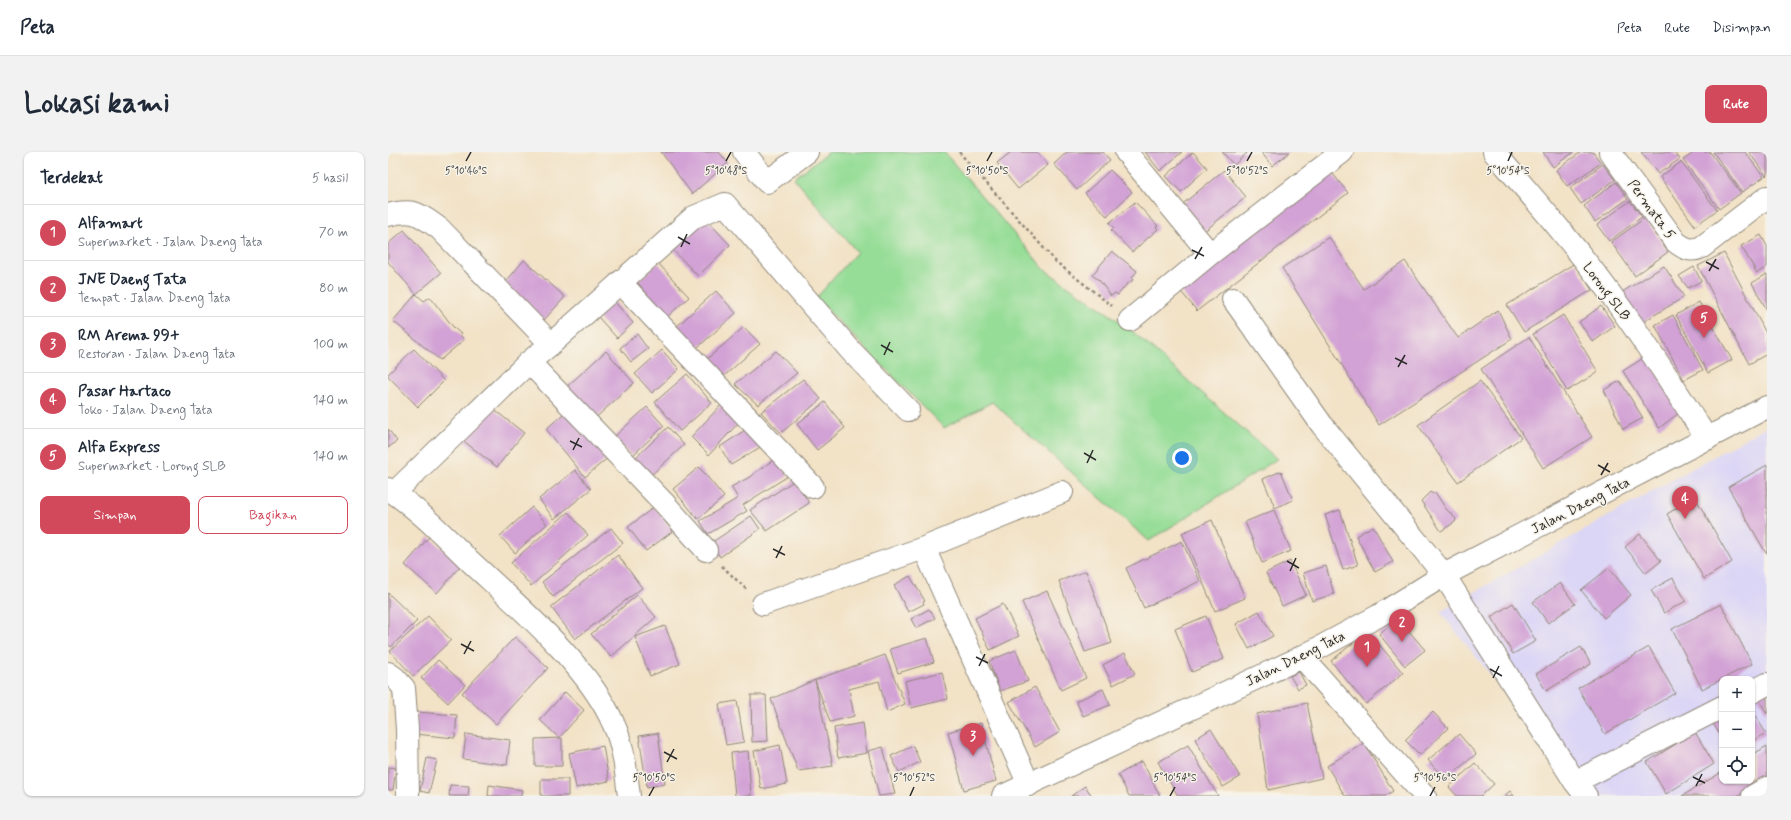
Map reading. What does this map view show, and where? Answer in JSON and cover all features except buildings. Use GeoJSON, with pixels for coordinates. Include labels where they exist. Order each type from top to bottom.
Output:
{"type":"FeatureCollection","features":[{"type":"Feature","properties":{"kind":"street"},"geometry":{"type":"LineString","coordinates":[[744,152],[767,182],[807,152]]}},
{"type":"Feature","properties":{"kind":"street"},"geometry":{"type":"LineString","coordinates":[[1126,152],[1210,254]]}},
{"type":"Feature","properties":{"kind":"street"},"geometry":{"type":"LineString","coordinates":[[1130,320],[1210,254],[1342,152]]}},
{"type":"Feature","properties":{"kind":"street","name":"Lorong SLB"},"geometry":{"type":"LineString","coordinates":[[1494,152],[1569,241],[1616,301],[1648,346],[1707,439]]}},
{"type":"Feature","properties":{"kind":"street","name":"Permata 5"},"geometry":{"type":"LineString","coordinates":[[1610,152],[1676,242],[1688,250],[1694,250],[1702,247],[1767,197]]}},
{"type":"Feature","properties":{"kind":"street"},"geometry":{"type":"LineString","coordinates":[[629,796],[623,753],[614,724],[599,698],[583,676],[554,642],[510,599],[442,535],[391,491],[529,362],[694,217],[724,204],[852,351],[908,410]]}},
{"type":"Feature","properties":{"kind":"street"},"geometry":{"type":"LineString","coordinates":[[388,215],[407,211],[424,217],[440,229],[551,344]]}},
{"type":"Feature","properties":{"kind":"street"},"geometry":{"type":"LineString","coordinates":[[620,282],[813,487]]}},
{"type":"Feature","properties":{"kind":"street"},"geometry":{"type":"LineString","coordinates":[[1233,299],[1322,425],[1444,575],[1580,789],[1719,709]]}},
{"type":"Feature","properties":{"kind":"street"},"geometry":{"type":"LineString","coordinates":[[529,362],[664,502],[706,550]]}},
{"type":"Feature","properties":{"kind":"street","name":"Jalan Daeng Tata"},"geometry":{"type":"LineString","coordinates":[[1003,796],[1302,657],[1378,616],[1444,575],[1767,407]]}},
{"type":"Feature","properties":{"kind":"street"},"geometry":{"type":"LineString","coordinates":[[763,604],[924,548],[1062,492]]}},
{"type":"Feature","properties":{"kind":"street"},"geometry":{"type":"LineString","coordinates":[[924,548],[1029,784]]}},
{"type":"Feature","properties":{"kind":"street"},"geometry":{"type":"LineString","coordinates":[[1302,657],[1425,796]]}},
{"type":"Feature","properties":{"kind":"street"},"geometry":{"type":"LineString","coordinates":[[388,673],[404,688],[407,729],[408,796]]}},
{"type":"Feature","properties":{"kind":"street"},"geometry":{"type":"LineString","coordinates":[[1755,690],[1767,684]]}},
{"type":"Feature","properties":{"kind":"street"},"geometry":{"type":"LineString","coordinates":[[1753,796],[1767,788]]}},
{"type":"Feature","properties":{"kind":"path"},"geometry":{"type":"LineString","coordinates":[[959,152],[1056,262],[1130,320]]}},
{"type":"Feature","properties":{"kind":"path"},"geometry":{"type":"LineString","coordinates":[[706,550],[763,604]]}},
{"type":"Feature","properties":{"kind":"shaded area"},"geometry":{"type":"Polygon","coordinates":[[[1767,426],[1767,796],[1588,796],[1440,612],[1767,426]]]}},
{"type":"Feature","properties":{"kind":"green space"},"geometry":{"type":"Polygon","coordinates":[[[829,152],[944,152],[1045,270],[1125,325],[1277,459],[1149,541],[992,402],[944,428],[816,298],[857,252],[794,178],[829,152]]]}},
{"type":"Feature","properties":{"kind":"place","name":"Alfa Express"},"geometry":{"type":"Point","coordinates":[1704,338]}},
{"type":"Feature","properties":{"kind":"place","name":"Pasar Hartaco"},"geometry":{"type":"Point","coordinates":[1685,519]}},
{"type":"Feature","properties":{"kind":"place","name":"JNE Daeng Tata"},"geometry":{"type":"Point","coordinates":[1402,642]}},
{"type":"Feature","properties":{"kind":"place","name":"Alfamart"},"geometry":{"type":"Point","coordinates":[1367,667]}},
{"type":"Feature","properties":{"kind":"place","name":"RM Arema 99+"},"geometry":{"type":"Point","coordinates":[973,756]}}]}
